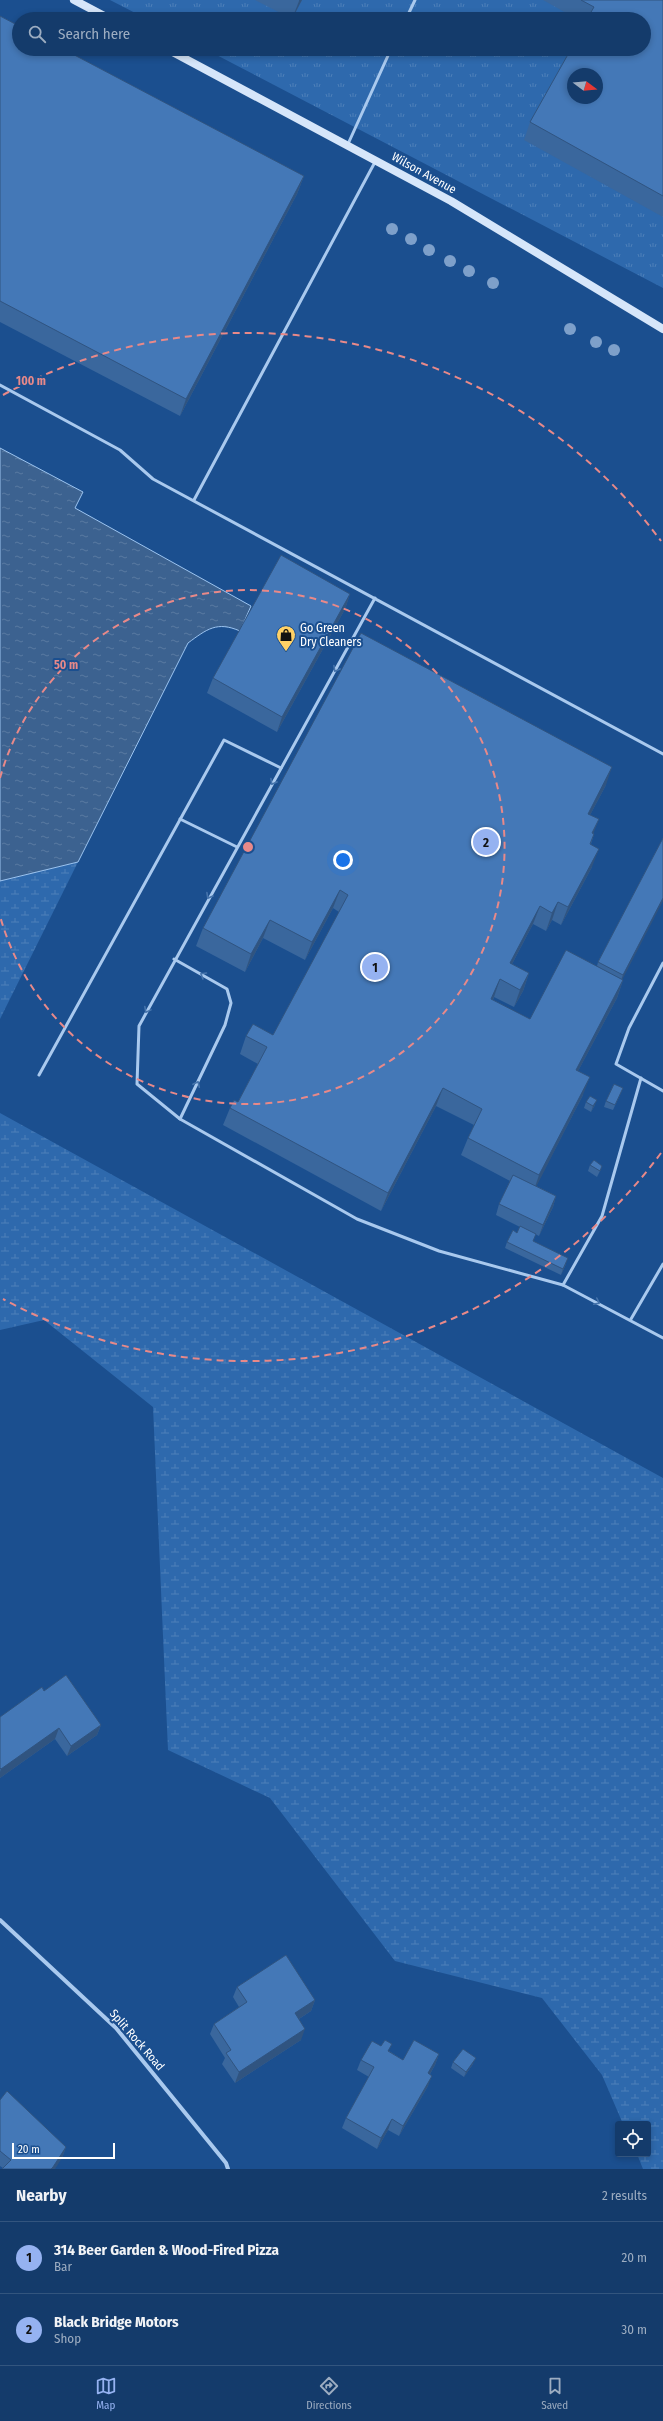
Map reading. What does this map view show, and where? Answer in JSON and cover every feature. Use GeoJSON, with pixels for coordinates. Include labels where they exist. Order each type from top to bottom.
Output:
{"type":"FeatureCollection","features":[{"type":"Feature","properties":{"kind":"main road"},"geometry":{"type":"LineString","coordinates":[[74,0],[97,12]]}},
{"type":"Feature","properties":{"kind":"main road","name":"Wilson Avenue"},"geometry":{"type":"LineString","coordinates":[[180,56],[348,144],[451,201],[663,329]]}},
{"type":"Feature","properties":{"kind":"street","name":"Split Rock Road"},"geometry":{"type":"LineString","coordinates":[[0,1920],[116,2028],[226,2163],[228,2169]]}},
{"type":"Feature","properties":{"kind":"lane"},"geometry":{"type":"LineString","coordinates":[[409,12],[415,0]]}},
{"type":"Feature","properties":{"kind":"lane"},"geometry":{"type":"LineString","coordinates":[[348,144],[388,56]]}},
{"type":"Feature","properties":{"kind":"lane"},"geometry":{"type":"LineString","coordinates":[[194,500],[376,160]]}},
{"type":"Feature","properties":{"kind":"lane"},"geometry":{"type":"LineString","coordinates":[[0,385],[120,450],[153,479],[663,754]]}},
{"type":"Feature","properties":{"kind":"lane"},"geometry":{"type":"LineString","coordinates":[[375,598],[174,959],[139,1026],[137,1084],[180,1119],[357,1218],[439,1251],[563,1285],[631,1319],[663,1338]]}},
{"type":"Feature","properties":{"kind":"lane"},"geometry":{"type":"LineString","coordinates":[[39,1075],[224,740],[281,768]]}},
{"type":"Feature","properties":{"kind":"lane"},"geometry":{"type":"LineString","coordinates":[[180,819],[237,847]]}},
{"type":"Feature","properties":{"kind":"lane"},"geometry":{"type":"LineString","coordinates":[[174,959],[227,989],[231,1003],[225,1025],[180,1119]]}},
{"type":"Feature","properties":{"kind":"lane"},"geometry":{"type":"LineString","coordinates":[[663,963],[629,1028],[616,1064],[663,1091]]}},
{"type":"Feature","properties":{"kind":"lane"},"geometry":{"type":"LineString","coordinates":[[563,1285],[602,1216],[641,1078]]}},
{"type":"Feature","properties":{"kind":"lane"},"geometry":{"type":"LineString","coordinates":[[631,1319],[663,1264]]}},
{"type":"Feature","properties":{"kind":"green space"},"geometry":{"type":"Polygon","coordinates":[[[110,0],[663,0],[663,288],[218,56],[651,56],[651,12],[133,12],[110,0]]]}},
{"type":"Feature","properties":{"kind":"green space"},"geometry":{"type":"Polygon","coordinates":[[[78,862],[0,1019],[0,881],[78,862]]]}},
{"type":"Feature","properties":{"kind":"green space"},"geometry":{"type":"Polygon","coordinates":[[[0,1113],[663,1478],[663,2169],[643,2169],[638,2157],[651,2157],[651,2121],[622,2121],[602,2075],[542,1998],[395,1961],[270,1798],[168,1750],[153,1407],[44,1320],[0,1330],[0,1113]]]}},
{"type":"Feature","properties":{"kind":"water"},"geometry":{"type":"Polygon","coordinates":[[[0,448],[83,492],[75,508],[251,606],[240,631],[225,627],[212,628],[188,643],[78,862],[0,881],[0,448]]]}},
{"type":"Feature","properties":{"kind":"building"},"geometry":{"type":"Polygon","coordinates":[[[581,0],[663,0],[663,196],[530,122],[567,56],[651,56],[651,12],[591,12],[594,7],[581,0]]]}},
{"type":"Feature","properties":{"kind":"building"},"geometry":{"type":"Polygon","coordinates":[[[0,16],[12,22],[12,56],[76,56],[304,176],[186,399],[0,301],[0,16]]]}},
{"type":"Feature","properties":{"kind":"building"},"geometry":{"type":"Polygon","coordinates":[[[281,555],[350,594],[282,717],[213,678],[281,555]]]}},
{"type":"Feature","properties":{"kind":"building"},"geometry":{"type":"Polygon","coordinates":[[[361,633],[612,767],[588,814],[599,819],[592,833],[594,834],[590,844],[599,849],[568,907],[558,902],[552,913],[540,906],[510,963],[529,973],[520,990],[500,979],[491,999],[530,1019],[566,950],[623,980],[576,1070],[590,1077],[539,1175],[468,1138],[482,1109],[443,1088],[388,1193],[230,1108],[234,1100],[238,1102],[267,1047],[246,1036],[253,1024],[273,1035],[348,895],[340,890],[312,942],[270,920],[251,954],[203,928],[361,633]]]}},
{"type":"Feature","properties":{"kind":"building"},"geometry":{"type":"Polygon","coordinates":[[[663,838],[663,898],[623,975],[598,962],[663,838]]]}},
{"type":"Feature","properties":{"kind":"building"},"geometry":{"type":"Polygon","coordinates":[[[614,1084],[623,1088],[615,1105],[606,1101],[614,1084]]]}},
{"type":"Feature","properties":{"kind":"building"},"geometry":{"type":"Polygon","coordinates":[[[590,1096],[597,1100],[593,1106],[586,1102],[590,1096]]]}},
{"type":"Feature","properties":{"kind":"building"},"geometry":{"type":"Polygon","coordinates":[[[594,1160],[602,1166],[600,1171],[590,1165],[594,1160]]]}},
{"type":"Feature","properties":{"kind":"building"},"geometry":{"type":"Polygon","coordinates":[[[513,1175],[556,1196],[543,1225],[499,1204],[513,1175]]]}},
{"type":"Feature","properties":{"kind":"building"},"geometry":{"type":"Polygon","coordinates":[[[520,1226],[536,1234],[533,1241],[568,1258],[563,1269],[507,1242],[513,1230],[517,1233],[520,1226]]]}},
{"type":"Feature","properties":{"kind":"building"},"geometry":{"type":"Polygon","coordinates":[[[66,1675],[101,1725],[71,1746],[59,1728],[1,1769],[0,1717],[42,1687],[44,1691],[66,1675]]]}},
{"type":"Feature","properties":{"kind":"building"},"geometry":{"type":"Polygon","coordinates":[[[286,1955],[315,2000],[295,2013],[305,2029],[239,2072],[226,2053],[231,2050],[214,2024],[247,2002],[237,1987],[286,1955]]]}},
{"type":"Feature","properties":{"kind":"building"},"geometry":{"type":"Polygon","coordinates":[[[385,2040],[392,2044],[388,2051],[403,2060],[414,2040],[439,2054],[428,2073],[432,2076],[403,2126],[392,2119],[381,2138],[346,2118],[374,2067],[361,2060],[372,2041],[381,2046],[385,2040]]]}},
{"type":"Feature","properties":{"kind":"building"},"geometry":{"type":"Polygon","coordinates":[[[463,2049],[476,2058],[466,2072],[453,2062],[463,2049]]]}},
{"type":"Feature","properties":{"kind":"building"},"geometry":{"type":"Polygon","coordinates":[[[7,2091],[66,2147],[51,2169],[2,2169],[11,2160],[0,2151],[0,2100],[7,2091]]]}},
{"type":"Feature","properties":{"kind":"place","name":"Go Green Dry Cleaners"},"geometry":{"type":"Point","coordinates":[286,652]}},
{"type":"Feature","properties":{"kind":"place","name":"Black Bridge Motors"},"geometry":{"type":"Point","coordinates":[486,842]}},
{"type":"Feature","properties":{"kind":"place","name":"314 Beer Garden & Wood-Fired Pizza"},"geometry":{"type":"Point","coordinates":[375,967]}}]}
